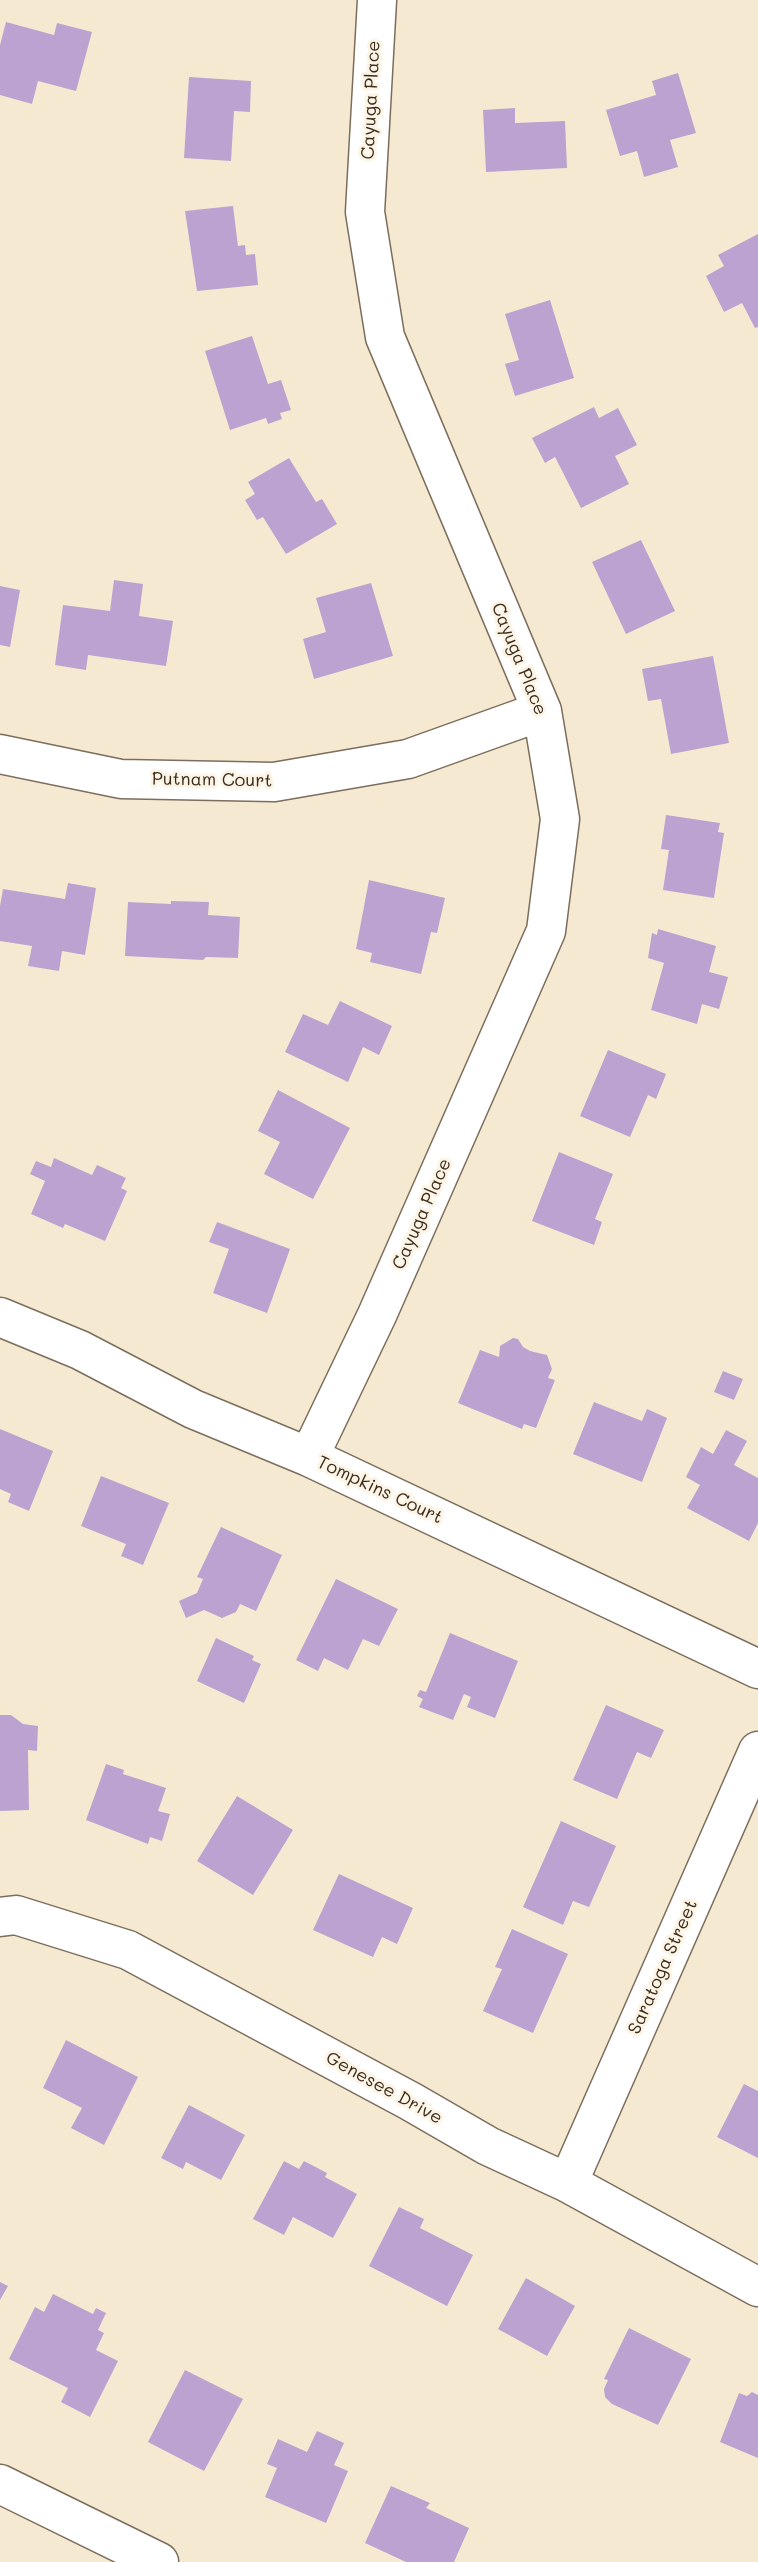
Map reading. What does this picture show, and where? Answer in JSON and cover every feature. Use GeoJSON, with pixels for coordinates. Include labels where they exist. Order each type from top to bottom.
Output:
{"type":"FeatureCollection","features":[{"type":"Feature","properties":{"kind":"street","name":"Cayuga Place"},"geometry":{"type":"LineString","coordinates":[[309,1457],[377,1315],[546,932],[560,819],[542,711],[385,337],[365,212],[377,0]]}},
{"type":"Feature","properties":{"kind":"street","name":"Putnam Court"},"geometry":{"type":"LineString","coordinates":[[0,754],[121,779],[274,782],[408,759],[542,711]]}},
{"type":"Feature","properties":{"kind":"street","name":"Tompkins Court"},"geometry":{"type":"LineString","coordinates":[[0,1317],[80,1350],[193,1409],[309,1457],[758,1669]]}},
{"type":"Feature","properties":{"kind":"street","name":"Saratoga Street"},"geometry":{"type":"LineString","coordinates":[[568,2183],[758,1751]]}},
{"type":"Feature","properties":{"kind":"street","name":"Genesee Drive"},"geometry":{"type":"LineString","coordinates":[[0,1917],[16,1915],[128,1950],[410,2101],[488,2147],[568,2183],[758,2287]]}},
{"type":"Feature","properties":{"kind":"street"},"geometry":{"type":"LineString","coordinates":[[0,2484],[159,2562]]}},
{"type":"Feature","properties":{"kind":"building"},"geometry":{"type":"Polygon","coordinates":[[[6,22],[54,35],[57,23],[92,32],[76,91],[38,81],[32,104],[0,95],[0,45],[6,22]]]}},
{"type":"Feature","properties":{"kind":"building"},"geometry":{"type":"Polygon","coordinates":[[[678,73],[696,133],[670,140],[678,167],[644,177],[637,151],[620,156],[606,110],[656,95],[652,81],[678,73]]]}},
{"type":"Feature","properties":{"kind":"building"},"geometry":{"type":"Polygon","coordinates":[[[189,77],[251,81],[250,112],[234,111],[231,161],[184,158],[189,77]]]}},
{"type":"Feature","properties":{"kind":"building"},"geometry":{"type":"Polygon","coordinates":[[[515,108],[515,123],[565,121],[567,168],[486,172],[483,110],[515,108]]]}},
{"type":"Feature","properties":{"kind":"building"},"geometry":{"type":"Polygon","coordinates":[[[233,206],[238,246],[245,245],[246,255],[255,254],[258,285],[197,291],[185,211],[233,206]]]}},
{"type":"Feature","properties":{"kind":"building"},"geometry":{"type":"Polygon","coordinates":[[[758,234],[758,327],[755,328],[742,303],[724,312],[706,276],[724,266],[718,255],[758,234]]]}},
{"type":"Feature","properties":{"kind":"building"},"geometry":{"type":"Polygon","coordinates":[[[550,300],[574,378],[515,396],[505,364],[519,360],[505,314],[550,300]]]}},
{"type":"Feature","properties":{"kind":"building"},"geometry":{"type":"Polygon","coordinates":[[[252,336],[268,384],[281,380],[291,410],[280,413],[282,419],[268,424],[266,418],[230,430],[205,351],[252,336]]]}},
{"type":"Feature","properties":{"kind":"building"},"geometry":{"type":"Polygon","coordinates":[[[594,407],[599,418],[618,408],[637,445],[615,456],[629,484],[581,508],[555,457],[545,463],[532,438],[594,407]]]}},
{"type":"Feature","properties":{"kind":"building"},"geometry":{"type":"Polygon","coordinates":[[[289,458],[316,502],[322,499],[337,524],[286,554],[263,517],[257,520],[245,500],[255,494],[248,482],[289,458]]]}},
{"type":"Feature","properties":{"kind":"building"},"geometry":{"type":"Polygon","coordinates":[[[641,540],[675,611],[626,634],[592,562],[641,540]]]}},
{"type":"Feature","properties":{"kind":"building"},"geometry":{"type":"Polygon","coordinates":[[[114,580],[143,584],[139,616],[173,621],[166,666],[88,655],[86,670],[55,665],[63,605],[110,611],[114,580]]]}},
{"type":"Feature","properties":{"kind":"building"},"geometry":{"type":"Polygon","coordinates":[[[371,583],[393,656],[314,679],[303,639],[326,632],[316,598],[371,583]]]}},
{"type":"Feature","properties":{"kind":"building"},"geometry":{"type":"Polygon","coordinates":[[[0,586],[20,590],[10,647],[0,645],[0,586]]]}},
{"type":"Feature","properties":{"kind":"building"},"geometry":{"type":"Polygon","coordinates":[[[713,656],[729,743],[671,754],[661,699],[648,701],[642,669],[713,656]]]}},
{"type":"Feature","properties":{"kind":"building"},"geometry":{"type":"Polygon","coordinates":[[[666,815],[720,823],[718,832],[724,833],[714,898],[663,890],[669,850],[661,849],[666,815]]]}},
{"type":"Feature","properties":{"kind":"building"},"geometry":{"type":"Polygon","coordinates":[[[369,880],[445,898],[437,933],[431,932],[421,974],[370,962],[372,953],[356,949],[369,880]]]}},
{"type":"Feature","properties":{"kind":"building"},"geometry":{"type":"Polygon","coordinates":[[[68,883],[96,888],[85,955],[62,951],[59,971],[28,966],[32,946],[0,941],[3,889],[65,899],[68,883]]]}},
{"type":"Feature","properties":{"kind":"building"},"geometry":{"type":"Polygon","coordinates":[[[171,901],[209,902],[208,915],[240,917],[238,958],[206,957],[203,960],[125,956],[128,902],[171,904],[171,901]]]}},
{"type":"Feature","properties":{"kind":"building"},"geometry":{"type":"Polygon","coordinates":[[[658,929],[716,946],[709,972],[728,977],[719,1009],[702,1004],[697,1024],[651,1010],[664,963],[648,958],[652,933],[657,935],[658,929]]]}},
{"type":"Feature","properties":{"kind":"building"},"geometry":{"type":"Polygon","coordinates":[[[340,1001],[392,1026],[379,1055],[363,1047],[348,1082],[285,1052],[303,1014],[328,1025],[340,1001]]]}},
{"type":"Feature","properties":{"kind":"building"},"geometry":{"type":"Polygon","coordinates":[[[608,1050],[666,1074],[656,1099],[648,1095],[630,1137],[580,1116],[608,1050]]]}},
{"type":"Feature","properties":{"kind":"building"},"geometry":{"type":"Polygon","coordinates":[[[278,1090],[350,1128],[313,1199],[264,1174],[280,1142],[258,1131],[278,1090]]]}},
{"type":"Feature","properties":{"kind":"building"},"geometry":{"type":"Polygon","coordinates":[[[559,1152],[613,1174],[595,1219],[602,1222],[594,1245],[532,1221],[559,1152]]]}},
{"type":"Feature","properties":{"kind":"building"},"geometry":{"type":"Polygon","coordinates":[[[54,1158],[92,1175],[97,1165],[126,1178],[121,1188],[127,1191],[105,1241],[65,1224],[63,1228],[31,1214],[45,1181],[30,1174],[36,1161],[51,1167],[54,1158]]]}},
{"type":"Feature","properties":{"kind":"building"},"geometry":{"type":"Polygon","coordinates":[[[217,1222],[290,1249],[267,1313],[213,1293],[229,1249],[209,1242],[217,1222]]]}},
{"type":"Feature","properties":{"kind":"building"},"geometry":{"type":"Polygon","coordinates":[[[513,1338],[518,1339],[523,1347],[530,1351],[547,1355],[552,1369],[548,1378],[555,1380],[536,1428],[524,1424],[522,1429],[458,1403],[480,1350],[499,1357],[500,1346],[513,1338]]]}},
{"type":"Feature","properties":{"kind":"building"},"geometry":{"type":"Polygon","coordinates":[[[723,1371],[743,1379],[734,1400],[714,1392],[723,1371]]]}},
{"type":"Feature","properties":{"kind":"building"},"geometry":{"type":"Polygon","coordinates":[[[594,1402],[642,1421],[647,1409],[667,1418],[642,1482],[573,1454],[594,1402]]]}},
{"type":"Feature","properties":{"kind":"building"},"geometry":{"type":"Polygon","coordinates":[[[0,1429],[53,1451],[29,1511],[8,1502],[11,1494],[0,1489],[0,1429]]]}},
{"type":"Feature","properties":{"kind":"building"},"geometry":{"type":"Polygon","coordinates":[[[726,1430],[747,1441],[734,1465],[758,1478],[758,1523],[749,1541],[687,1508],[700,1485],[686,1477],[701,1447],[713,1454],[726,1430]]]}},
{"type":"Feature","properties":{"kind":"building"},"geometry":{"type":"Polygon","coordinates":[[[101,1476],[169,1503],[143,1565],[121,1556],[126,1544],[81,1526],[101,1476]]]}},
{"type":"Feature","properties":{"kind":"building"},"geometry":{"type":"Polygon","coordinates":[[[221,1527],[282,1555],[256,1611],[240,1604],[236,1612],[222,1618],[204,1610],[186,1618],[179,1601],[197,1593],[203,1579],[197,1577],[221,1527]]]}},
{"type":"Feature","properties":{"kind":"building"},"geometry":{"type":"Polygon","coordinates":[[[336,1579],[398,1609],[379,1646],[363,1639],[348,1670],[324,1658],[318,1671],[296,1660],[336,1579]]]}},
{"type":"Feature","properties":{"kind":"building"},"geometry":{"type":"Polygon","coordinates":[[[450,1633],[518,1661],[495,1718],[467,1707],[471,1697],[464,1694],[453,1720],[419,1707],[423,1699],[417,1696],[420,1690],[426,1692],[450,1633]]]}},
{"type":"Feature","properties":{"kind":"building"},"geometry":{"type":"Polygon","coordinates":[[[216,1638],[254,1656],[252,1660],[261,1664],[244,1703],[197,1681],[216,1638]]]}},
{"type":"Feature","properties":{"kind":"building"},"geometry":{"type":"Polygon","coordinates":[[[606,1705],[664,1730],[651,1758],[637,1752],[617,1799],[573,1780],[606,1705]]]}},
{"type":"Feature","properties":{"kind":"building"},"geometry":{"type":"Polygon","coordinates":[[[0,1715],[11,1715],[23,1724],[38,1726],[37,1751],[28,1750],[29,1810],[0,1811],[0,1715]]]}},
{"type":"Feature","properties":{"kind":"building"},"geometry":{"type":"Polygon","coordinates":[[[106,1764],[124,1770],[123,1774],[166,1788],[158,1811],[170,1814],[162,1841],[150,1837],[148,1844],[86,1820],[106,1764]]]}},
{"type":"Feature","properties":{"kind":"building"},"geometry":{"type":"Polygon","coordinates":[[[237,1796],[293,1830],[253,1895],[197,1861],[237,1796]]]}},
{"type":"Feature","properties":{"kind":"building"},"geometry":{"type":"Polygon","coordinates":[[[561,1821],[616,1846],[589,1907],[573,1901],[563,1925],[523,1907],[561,1821]]]}},
{"type":"Feature","properties":{"kind":"building"},"geometry":{"type":"Polygon","coordinates":[[[339,1874],[413,1908],[397,1944],[382,1937],[373,1957],[313,1930],[339,1874]]]}},
{"type":"Feature","properties":{"kind":"building"},"geometry":{"type":"Polygon","coordinates":[[[512,1929],[568,1954],[533,2033],[483,2011],[502,1969],[495,1967],[512,1929]]]}},
{"type":"Feature","properties":{"kind":"building"},"geometry":{"type":"Polygon","coordinates":[[[66,2040],[138,2077],[104,2145],[71,2128],[82,2108],[43,2088],[66,2040]]]}},
{"type":"Feature","properties":{"kind":"building"},"geometry":{"type":"Polygon","coordinates":[[[744,2084],[758,2091],[758,2158],[717,2137],[744,2084]]]}},
{"type":"Feature","properties":{"kind":"building"},"geometry":{"type":"Polygon","coordinates":[[[189,2105],[245,2135],[221,2180],[186,2162],[183,2169],[161,2158],[189,2105]]]}},
{"type":"Feature","properties":{"kind":"building"},"geometry":{"type":"Polygon","coordinates":[[[284,2161],[299,2169],[304,2161],[327,2173],[325,2177],[357,2194],[333,2238],[293,2217],[284,2235],[253,2219],[284,2161]]]}},
{"type":"Feature","properties":{"kind":"building"},"geometry":{"type":"Polygon","coordinates":[[[399,2207],[424,2219],[420,2228],[473,2255],[447,2306],[369,2266],[399,2207]]]}},
{"type":"Feature","properties":{"kind":"building"},"geometry":{"type":"Polygon","coordinates":[[[526,2278],[575,2306],[547,2356],[498,2329],[526,2278]]]}},
{"type":"Feature","properties":{"kind":"building"},"geometry":{"type":"Polygon","coordinates":[[[0,2282],[8,2286],[0,2300],[0,2282]]]}},
{"type":"Feature","properties":{"kind":"building"},"geometry":{"type":"Polygon","coordinates":[[[53,2294],[93,2314],[96,2308],[106,2313],[98,2330],[104,2333],[96,2350],[118,2361],[90,2417],[61,2402],[68,2388],[9,2359],[35,2307],[44,2312],[53,2294]]]}},
{"type":"Feature","properties":{"kind":"building"},"geometry":{"type":"Polygon","coordinates":[[[629,2328],[691,2359],[658,2425],[612,2404],[605,2397],[604,2389],[608,2380],[604,2379],[629,2328]]]}},
{"type":"Feature","properties":{"kind":"building"},"geometry":{"type":"Polygon","coordinates":[[[185,2370],[243,2399],[204,2471],[148,2442],[185,2370]]]}},
{"type":"Feature","properties":{"kind":"building"},"geometry":{"type":"Polygon","coordinates":[[[752,2392],[758,2395],[758,2458],[720,2442],[739,2393],[747,2396],[752,2392]]]}},
{"type":"Feature","properties":{"kind":"building"},"geometry":{"type":"Polygon","coordinates":[[[317,2431],[344,2443],[334,2465],[348,2471],[326,2523],[265,2497],[277,2468],[267,2464],[278,2439],[307,2452],[317,2431]]]}},
{"type":"Feature","properties":{"kind":"building"},"geometry":{"type":"Polygon","coordinates":[[[391,2486],[430,2503],[426,2508],[469,2528],[454,2562],[406,2562],[365,2543],[391,2486]]]}}]}
